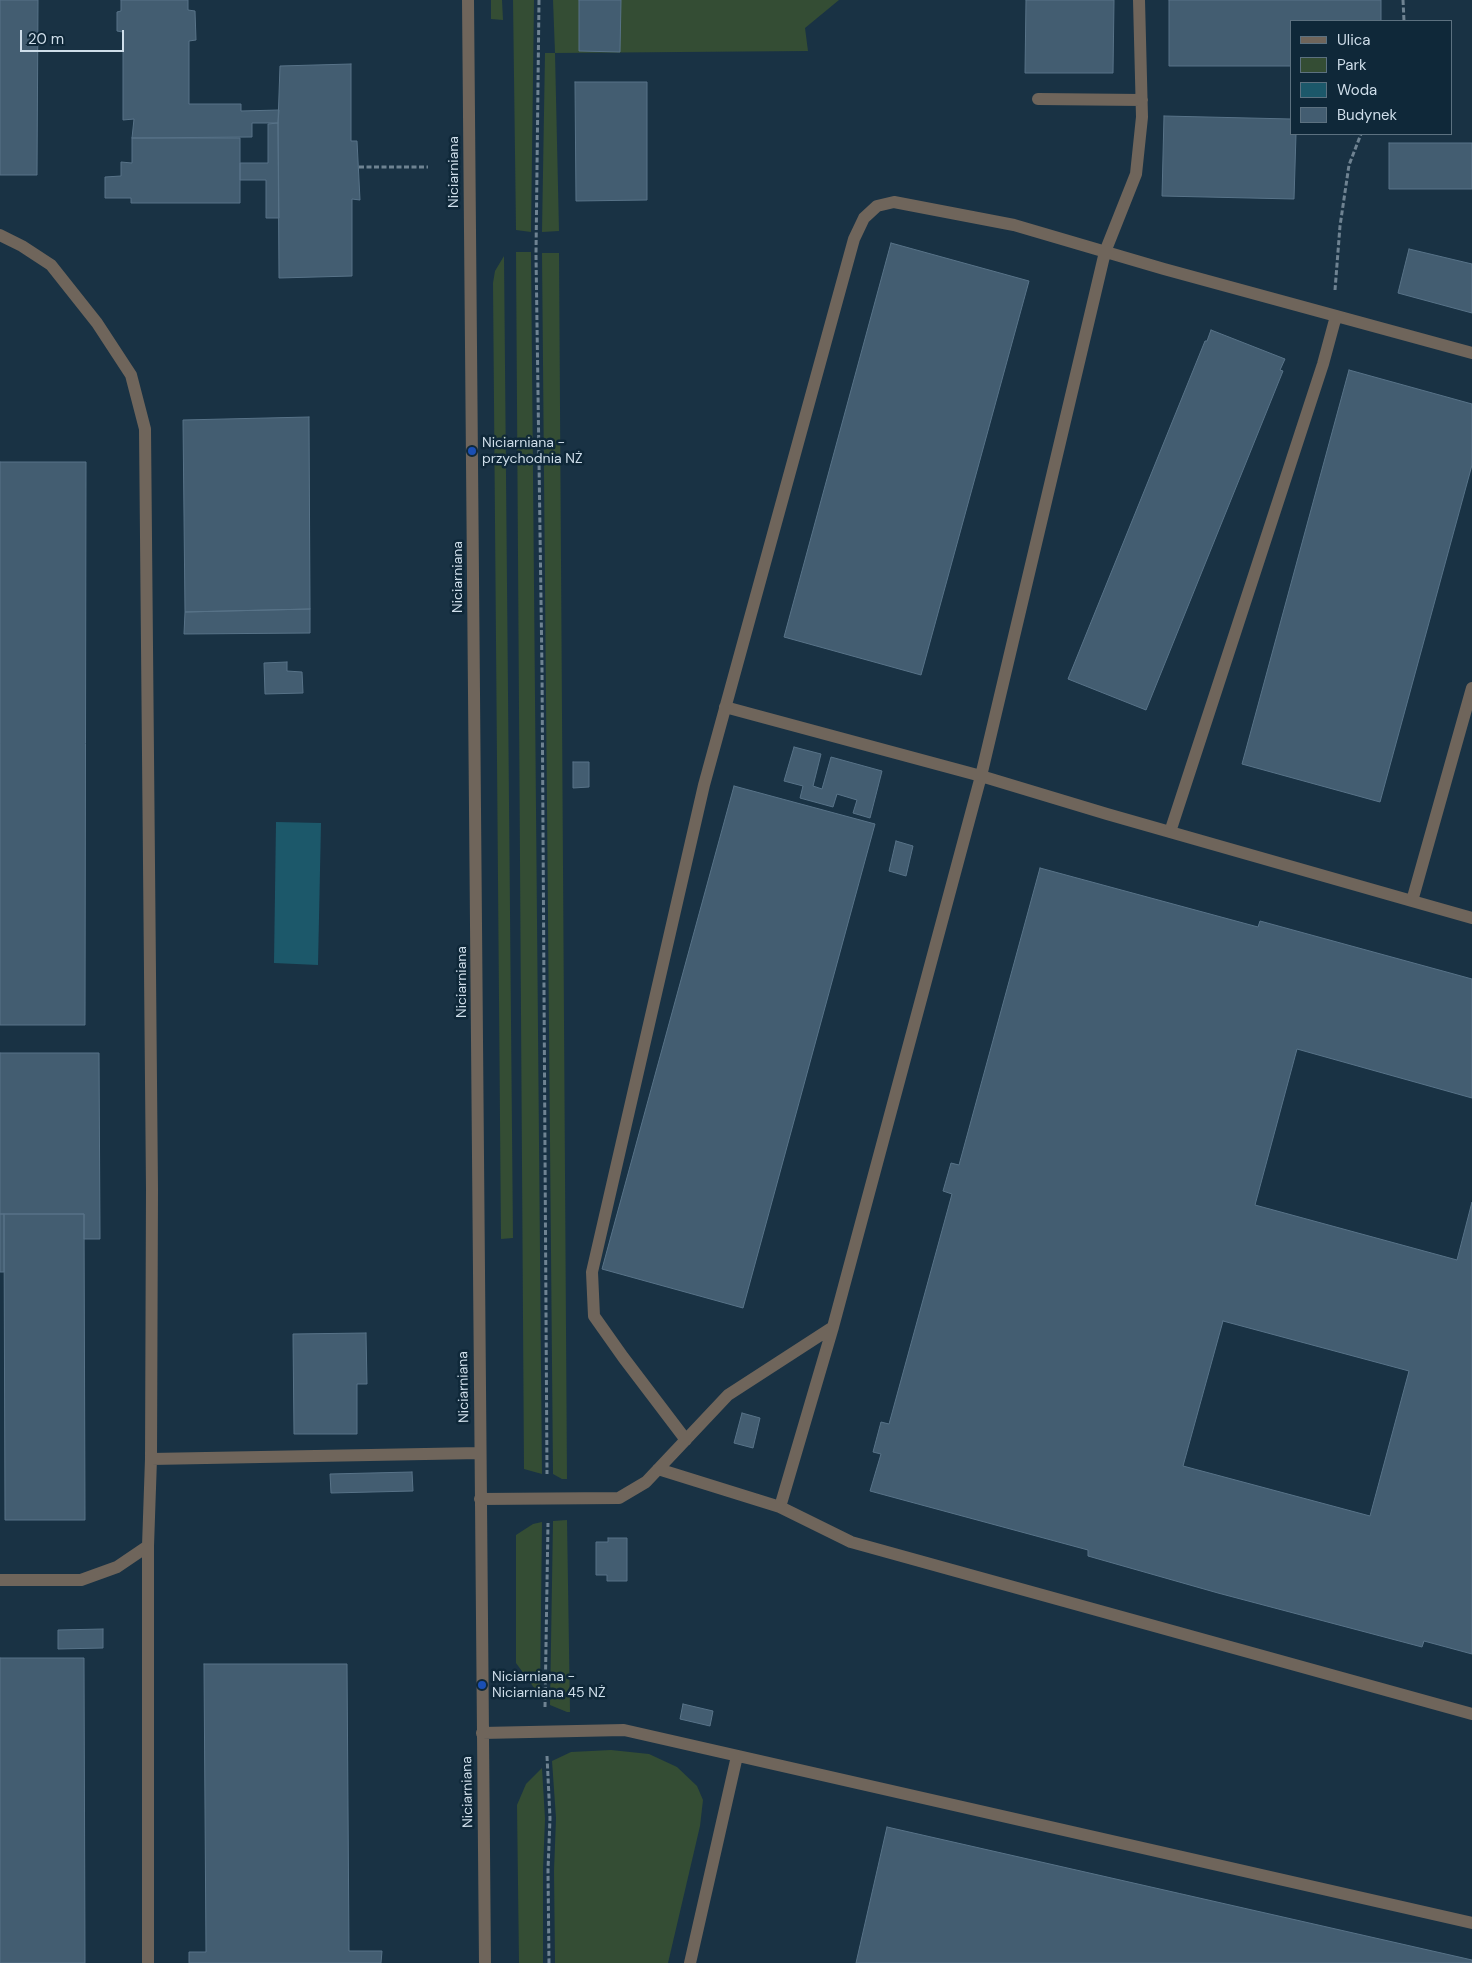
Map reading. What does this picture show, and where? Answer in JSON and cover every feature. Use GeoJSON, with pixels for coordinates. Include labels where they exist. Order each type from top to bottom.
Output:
{"type":"FeatureCollection","features":[{"type":"Feature","properties":{"kind":"street","name":"Niciarniana"},"geometry":{"type":"LineString","coordinates":[[468,0],[485,1963]]}},
{"type":"Feature","properties":{"kind":"street"},"geometry":{"type":"LineString","coordinates":[[780,1507],[833,1326],[981,776],[1105,252],[1136,174],[1142,117],[1139,0]]}},
{"type":"Feature","properties":{"kind":"street"},"geometry":{"type":"LineString","coordinates":[[1038,99],[1142,100]]}},
{"type":"Feature","properties":{"kind":"street"},"geometry":{"type":"LineString","coordinates":[[686,1440],[594,1316],[592,1272],[704,785],[854,239],[864,218],[877,206],[894,202],[1014,225],[1105,252],[1472,353]]}},
{"type":"Feature","properties":{"kind":"street"},"geometry":{"type":"LineString","coordinates":[[0,235],[22,246],[51,265],[97,323],[131,375],[145,429],[151,1024],[148,1963]]}},
{"type":"Feature","properties":{"kind":"street"},"geometry":{"type":"LineString","coordinates":[[1170,832],[1323,364],[1336,316]]}},
{"type":"Feature","properties":{"kind":"street"},"geometry":{"type":"LineString","coordinates":[[1412,901],[1472,688]]}},
{"type":"Feature","properties":{"kind":"street"},"geometry":{"type":"LineString","coordinates":[[725,707],[981,776],[1472,918]]}},
{"type":"Feature","properties":{"kind":"street"},"geometry":{"type":"LineString","coordinates":[[480,1500],[619,1498],[646,1482],[728,1395],[833,1326]]}},
{"type":"Feature","properties":{"kind":"street"},"geometry":{"type":"LineString","coordinates":[[151,1458],[480,1453]]}},
{"type":"Feature","properties":{"kind":"street"},"geometry":{"type":"LineString","coordinates":[[658,1469],[780,1507],[851,1542],[1472,1714]]}},
{"type":"Feature","properties":{"kind":"street"},"geometry":{"type":"LineString","coordinates":[[0,1580],[81,1580],[117,1567],[148,1546]]}},
{"type":"Feature","properties":{"kind":"street"},"geometry":{"type":"LineString","coordinates":[[482,1733],[624,1730],[1472,1923]]}},
{"type":"Feature","properties":{"kind":"street"},"geometry":{"type":"LineString","coordinates":[[690,1963],[737,1756]]}},
{"type":"Feature","properties":{"kind":"path"},"geometry":{"type":"LineString","coordinates":[[539,0],[536,254],[542,668],[547,1474]]}},
{"type":"Feature","properties":{"kind":"path"},"geometry":{"type":"LineString","coordinates":[[1403,0],[1404,20]]}},
{"type":"Feature","properties":{"kind":"path"},"geometry":{"type":"LineString","coordinates":[[1336,316],[1335,292],[1340,226],[1349,165],[1361,135]]}},
{"type":"Feature","properties":{"kind":"path"},"geometry":{"type":"LineString","coordinates":[[359,167],[428,166]]}},
{"type":"Feature","properties":{"kind":"path"},"geometry":{"type":"LineString","coordinates":[[545,1700],[548,1521]]}},
{"type":"Feature","properties":{"kind":"path"},"geometry":{"type":"LineString","coordinates":[[547,1765],[550,1818],[548,1870],[549,1963]]}},
{"type":"Feature","properties":{"kind":"green space"},"geometry":{"type":"Polygon","coordinates":[[[491,0],[502,0],[503,20],[491,19],[491,0]]]}},
{"type":"Feature","properties":{"kind":"green space"},"geometry":{"type":"Polygon","coordinates":[[[513,0],[534,0],[531,232],[516,230],[513,0]]]}},
{"type":"Feature","properties":{"kind":"green space"},"geometry":{"type":"Polygon","coordinates":[[[553,0],[839,0],[805,28],[808,51],[555,53],[553,0]]]}},
{"type":"Feature","properties":{"kind":"green space"},"geometry":{"type":"Polygon","coordinates":[[[545,53],[555,53],[559,231],[542,232],[545,53]]]}},
{"type":"Feature","properties":{"kind":"green space"},"geometry":{"type":"Polygon","coordinates":[[[516,252],[531,252],[542,1474],[524,1469],[516,252]]]}},
{"type":"Feature","properties":{"kind":"green space"},"geometry":{"type":"Polygon","coordinates":[[[542,253],[559,253],[567,1479],[562,1479],[553,1474],[542,253]]]}},
{"type":"Feature","properties":{"kind":"green space"},"geometry":{"type":"Polygon","coordinates":[[[504,256],[513,1238],[501,1239],[493,283],[495,271],[504,256]]]}},
{"type":"Feature","properties":{"kind":"green space"},"geometry":{"type":"Polygon","coordinates":[[[567,1520],[570,1712],[550,1705],[553,1521],[567,1520]]]}},
{"type":"Feature","properties":{"kind":"green space"},"geometry":{"type":"Polygon","coordinates":[[[542,1522],[540,1696],[516,1663],[516,1535],[533,1524],[542,1522]]]}},
{"type":"Feature","properties":{"kind":"green space"},"geometry":{"type":"Polygon","coordinates":[[[611,1750],[649,1754],[677,1767],[697,1786],[703,1800],[700,1826],[668,1963],[555,1963],[554,1871],[556,1818],[552,1761],[571,1752],[611,1750]]]}},
{"type":"Feature","properties":{"kind":"green space"},"geometry":{"type":"Polygon","coordinates":[[[542,1768],[545,1819],[543,1963],[519,1963],[517,1805],[526,1784],[542,1768]]]}},
{"type":"Feature","properties":{"kind":"water"},"geometry":{"type":"Polygon","coordinates":[[[276,822],[321,823],[318,965],[274,963],[276,822]]]}},
{"type":"Feature","properties":{"kind":"building"},"geometry":{"type":"Polygon","coordinates":[[[0,0],[38,0],[37,175],[0,175],[0,0]]]}},
{"type":"Feature","properties":{"kind":"building"},"geometry":{"type":"Polygon","coordinates":[[[121,0],[188,0],[188,10],[195,11],[196,40],[189,41],[189,104],[241,104],[241,111],[279,110],[278,123],[252,123],[252,137],[132,138],[134,119],[123,120],[123,32],[117,31],[117,12],[121,11],[121,0]]]}},
{"type":"Feature","properties":{"kind":"building"},"geometry":{"type":"Polygon","coordinates":[[[579,0],[621,0],[620,52],[579,51],[579,0]]]}},
{"type":"Feature","properties":{"kind":"building"},"geometry":{"type":"Polygon","coordinates":[[[1026,0],[1114,0],[1113,73],[1025,73],[1026,0]]]}},
{"type":"Feature","properties":{"kind":"building"},"geometry":{"type":"Polygon","coordinates":[[[1169,0],[1381,0],[1381,20],[1290,20],[1290,66],[1169,66],[1169,0]]]}},
{"type":"Feature","properties":{"kind":"building"},"geometry":{"type":"Polygon","coordinates":[[[351,64],[351,141],[357,141],[360,200],[352,199],[352,276],[279,278],[278,123],[280,66],[351,64]]]}},
{"type":"Feature","properties":{"kind":"building"},"geometry":{"type":"Polygon","coordinates":[[[575,82],[647,82],[647,200],[576,201],[575,82]]]}},
{"type":"Feature","properties":{"kind":"building"},"geometry":{"type":"Polygon","coordinates":[[[1164,116],[1290,119],[1290,135],[1296,135],[1294,199],[1162,196],[1164,116]]]}},
{"type":"Feature","properties":{"kind":"building"},"geometry":{"type":"Polygon","coordinates":[[[278,123],[279,218],[266,218],[266,180],[240,180],[240,163],[268,163],[268,124],[278,123]]]}},
{"type":"Feature","properties":{"kind":"building"},"geometry":{"type":"Polygon","coordinates":[[[132,138],[240,138],[240,203],[131,203],[131,198],[105,198],[105,177],[121,176],[121,162],[132,163],[132,138]]]}},
{"type":"Feature","properties":{"kind":"building"},"geometry":{"type":"Polygon","coordinates":[[[1389,143],[1472,143],[1472,189],[1389,189],[1389,143]]]}},
{"type":"Feature","properties":{"kind":"building"},"geometry":{"type":"Polygon","coordinates":[[[891,243],[1029,281],[921,675],[784,637],[891,243]]]}},
{"type":"Feature","properties":{"kind":"building"},"geometry":{"type":"Polygon","coordinates":[[[1409,249],[1472,264],[1472,313],[1398,293],[1409,249]]]}},
{"type":"Feature","properties":{"kind":"building"},"geometry":{"type":"Polygon","coordinates":[[[1211,330],[1285,359],[1280,370],[1283,371],[1146,710],[1068,679],[1211,330]]]}},
{"type":"Feature","properties":{"kind":"building"},"geometry":{"type":"Polygon","coordinates":[[[1349,370],[1472,404],[1472,465],[1380,802],[1242,764],[1349,370]]]}},
{"type":"Feature","properties":{"kind":"building"},"geometry":{"type":"Polygon","coordinates":[[[309,417],[310,609],[185,612],[183,420],[309,417]]]}},
{"type":"Feature","properties":{"kind":"building"},"geometry":{"type":"Polygon","coordinates":[[[0,462],[86,462],[85,1025],[0,1025],[0,462]]]}},
{"type":"Feature","properties":{"kind":"building"},"geometry":{"type":"Polygon","coordinates":[[[310,609],[310,633],[184,634],[185,612],[310,609]]]}},
{"type":"Feature","properties":{"kind":"building"},"geometry":{"type":"Polygon","coordinates":[[[287,662],[287,671],[302,672],[303,693],[265,694],[264,663],[287,662]]]}},
{"type":"Feature","properties":{"kind":"building"},"geometry":{"type":"Polygon","coordinates":[[[794,747],[821,754],[813,786],[822,789],[831,757],[882,771],[870,818],[853,813],[857,800],[837,794],[833,807],[800,798],[803,786],[784,781],[794,747]]]}},
{"type":"Feature","properties":{"kind":"building"},"geometry":{"type":"Polygon","coordinates":[[[573,762],[589,762],[589,787],[573,788],[573,762]]]}},
{"type":"Feature","properties":{"kind":"building"},"geometry":{"type":"Polygon","coordinates":[[[734,786],[875,824],[743,1308],[602,1269],[734,786]]]}},
{"type":"Feature","properties":{"kind":"building"},"geometry":{"type":"Polygon","coordinates":[[[896,841],[913,846],[906,876],[889,871],[896,841]]]}},
{"type":"Feature","properties":{"kind":"building"},"geometry":{"type":"Polygon","coordinates":[[[1040,868],[1258,927],[1260,921],[1472,979],[1472,1098],[1297,1049],[1255,1205],[1457,1260],[1472,1202],[1472,1654],[1424,1641],[1422,1647],[1218,1593],[1088,1556],[1088,1550],[870,1491],[881,1454],[873,1452],[881,1422],[889,1424],[952,1194],[943,1191],[951,1163],[959,1165],[1040,868]],[[1223,1321],[1183,1466],[1370,1516],[1409,1371],[1223,1321]]]}},
{"type":"Feature","properties":{"kind":"building"},"geometry":{"type":"Polygon","coordinates":[[[0,1053],[99,1053],[100,1239],[84,1239],[84,1214],[0,1214],[0,1053]]]}},
{"type":"Feature","properties":{"kind":"building"},"geometry":{"type":"Polygon","coordinates":[[[0,1214],[4,1214],[4,1272],[0,1272],[0,1214]]]}},
{"type":"Feature","properties":{"kind":"building"},"geometry":{"type":"Polygon","coordinates":[[[4,1214],[84,1214],[85,1520],[5,1520],[4,1214]]]}},
{"type":"Feature","properties":{"kind":"building"},"geometry":{"type":"Polygon","coordinates":[[[366,1333],[367,1384],[357,1384],[357,1434],[294,1434],[293,1334],[366,1333]]]}},
{"type":"Feature","properties":{"kind":"building"},"geometry":{"type":"Polygon","coordinates":[[[742,1413],[760,1418],[753,1448],[734,1443],[742,1413]]]}},
{"type":"Feature","properties":{"kind":"building"},"geometry":{"type":"Polygon","coordinates":[[[412,1472],[413,1491],[331,1493],[330,1474],[412,1472]]]}},
{"type":"Feature","properties":{"kind":"building"},"geometry":{"type":"Polygon","coordinates":[[[608,1538],[627,1538],[627,1581],[607,1581],[607,1575],[596,1575],[596,1542],[608,1542],[608,1538]]]}},
{"type":"Feature","properties":{"kind":"building"},"geometry":{"type":"Polygon","coordinates":[[[103,1629],[103,1648],[58,1649],[58,1630],[103,1629]]]}},
{"type":"Feature","properties":{"kind":"building"},"geometry":{"type":"Polygon","coordinates":[[[0,1658],[84,1658],[85,1963],[0,1963],[0,1658]]]}},
{"type":"Feature","properties":{"kind":"building"},"geometry":{"type":"Polygon","coordinates":[[[204,1664],[347,1664],[349,1951],[382,1951],[381,1963],[189,1963],[189,1952],[206,1952],[204,1664]]]}},
{"type":"Feature","properties":{"kind":"building"},"geometry":{"type":"Polygon","coordinates":[[[683,1704],[713,1711],[710,1726],[680,1719],[683,1704]]]}},
{"type":"Feature","properties":{"kind":"building"},"geometry":{"type":"Polygon","coordinates":[[[887,1827],[1472,1960],[1472,1963],[856,1963],[887,1827]]]}},
{"type":"Feature","properties":{"kind":"place","name":"Niciarniana - przychodnia NŻ"},"geometry":{"type":"Point","coordinates":[472,451]}},
{"type":"Feature","properties":{"kind":"place","name":"Niciarniana - Niciarniana 45 NŻ"},"geometry":{"type":"Point","coordinates":[482,1685]}}]}
